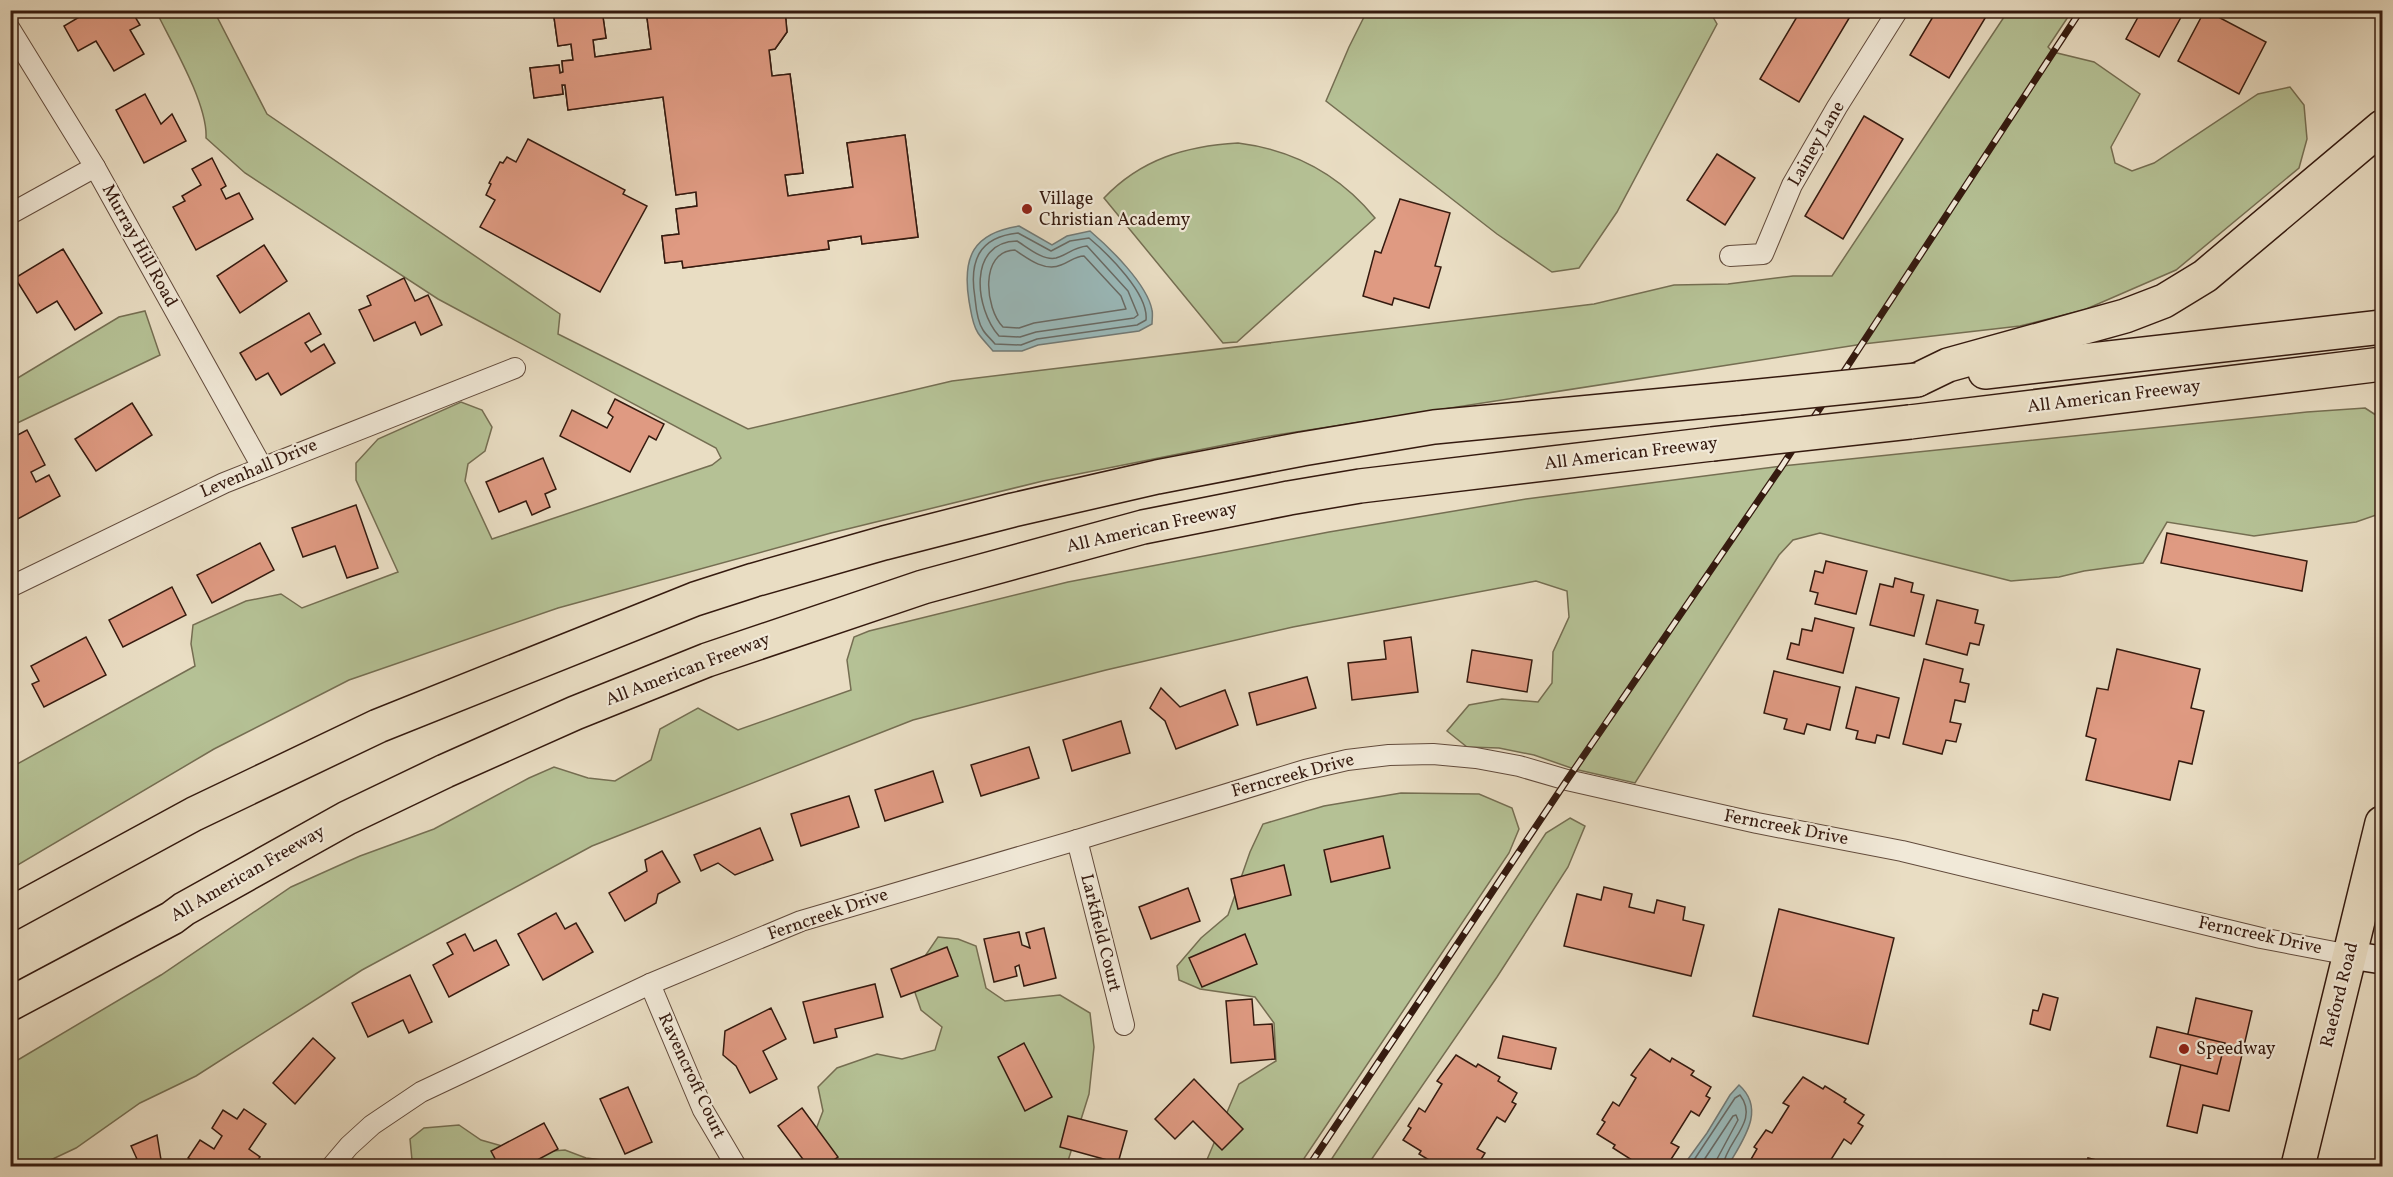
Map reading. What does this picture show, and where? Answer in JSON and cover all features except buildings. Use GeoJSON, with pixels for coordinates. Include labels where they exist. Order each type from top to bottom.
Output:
{"type":"FeatureCollection","features":[{"type":"Feature","properties":{"kind":"highway"},"geometry":{"type":"LineString","coordinates":[[1937,374],[2164,302],[2205,276],[2382,127]]}},
{"type":"Feature","properties":{"kind":"highway"},"geometry":{"type":"LineString","coordinates":[[10,914],[194,814],[378,726],[695,599],[884,543],[1013,510],[1157,477],[1434,427],[1739,398],[1937,374],[2381,327]]}},
{"type":"Feature","properties":{"kind":"highway","name":"All American Freeway"},"geometry":{"type":"LineString","coordinates":[[10,1004],[172,918],[184,909],[346,818],[445,771],[657,679],[792,630],[923,587],[1143,527],[1360,486],[2374,365]]}},
{"type":"Feature","properties":{"kind":"highway","name":"Raeford Road"},"geometry":{"type":"LineString","coordinates":[[2298,1167],[2382,823]]}},
{"type":"Feature","properties":{"kind":"street","name":"Lainey Lane"},"geometry":{"type":"LineString","coordinates":[[1730,256],[1763,254],[1792,185],[1837,107],[1898,10]]}},
{"type":"Feature","properties":{"kind":"street","name":"Murray Hill Road"},"geometry":{"type":"LineString","coordinates":[[10,29],[94,167],[262,466]]}},
{"type":"Feature","properties":{"kind":"street"},"geometry":{"type":"LineString","coordinates":[[10,214],[94,167]]}},
{"type":"Feature","properties":{"kind":"street","name":"Levenhall Drive"},"geometry":{"type":"LineString","coordinates":[[10,587],[114,535],[262,466],[515,368]]}},
{"type":"Feature","properties":{"kind":"street","name":"Ferncreek Drive"},"geometry":{"type":"LineString","coordinates":[[332,1167],[349,1146],[372,1125],[421,1092],[650,984],[801,921],[1305,770],[1347,760],[1389,755],[1444,755],[1519,766],[1567,780],[1757,823],[1902,851],[2261,938],[2350,955]]}},
{"type":"Feature","properties":{"kind":"street","name":"Larkfield Court"},"geometry":{"type":"LineString","coordinates":[[1077,840],[1124,1025]]}},
{"type":"Feature","properties":{"kind":"street"},"geometry":{"type":"LineString","coordinates":[[2350,955],[2382,960]]}},
{"type":"Feature","properties":{"kind":"street","name":"Ravencroft Court"},"geometry":{"type":"LineString","coordinates":[[650,984],[703,1110],[736,1167]]}},
{"type":"Feature","properties":{"kind":"green space"},"geometry":{"type":"Polygon","coordinates":[[[1709,10],[1717,24],[1617,212],[1579,268],[1552,272],[1497,234],[1326,101],[1367,11],[1709,10]]]}},
{"type":"Feature","properties":{"kind":"green space"},"geometry":{"type":"Polygon","coordinates":[[[156,11],[214,11],[267,114],[560,314],[558,334],[748,429],[952,381],[1594,304],[1674,285],[1728,284],[1793,276],[1832,276],[2008,11],[2072,11],[2048,47],[2053,52],[2094,62],[2140,94],[2111,147],[2115,163],[2132,171],[2154,163],[2258,94],[2290,87],[2304,105],[2307,139],[2299,168],[2176,270],[2084,310],[2020,326],[1863,344],[1264,437],[1043,481],[831,533],[558,608],[349,680],[214,749],[11,869],[10,768],[195,666],[191,644],[193,625],[246,601],[281,594],[302,608],[398,572],[356,480],[356,463],[378,439],[461,402],[482,410],[492,427],[485,451],[468,464],[465,481],[492,539],[712,465],[721,458],[716,448],[438,299],[245,173],[206,138],[205,124],[195,91],[156,11]]]}},
{"type":"Feature","properties":{"kind":"green space"},"geometry":{"type":"Polygon","coordinates":[[[1238,143],[1278,151],[1314,167],[1346,189],[1375,218],[1237,342],[1223,343],[1104,198],[1133,173],[1165,157],[1200,147],[1238,143]]]}},
{"type":"Feature","properties":{"kind":"green space"},"geometry":{"type":"Polygon","coordinates":[[[145,311],[160,355],[11,426],[11,382],[119,317],[145,311]]]}},
{"type":"Feature","properties":{"kind":"green space"},"geometry":{"type":"Polygon","coordinates":[[[2365,408],[2382,419],[2382,513],[2356,522],[2254,536],[2167,522],[2143,563],[2084,571],[2059,577],[2011,581],[1820,533],[1793,540],[1779,555],[1635,783],[1574,769],[1534,755],[1499,748],[1467,747],[1447,731],[1469,705],[1502,699],[1538,702],[1552,683],[1553,652],[1569,617],[1567,591],[1536,581],[1293,627],[1106,670],[913,720],[592,846],[362,970],[196,1076],[140,1103],[76,1148],[38,1166],[11,1166],[11,1064],[161,975],[291,887],[360,856],[434,829],[554,767],[588,778],[615,781],[651,760],[660,729],[698,708],[738,730],[851,690],[847,660],[854,637],[869,631],[1068,582],[1329,532],[1526,499],[1782,466],[2365,408]]]}},
{"type":"Feature","properties":{"kind":"green space"},"geometry":{"type":"Polygon","coordinates":[[[1401,793],[1479,794],[1512,808],[1519,829],[1509,853],[1299,1166],[1195,1166],[1206,1162],[1239,1084],[1276,1061],[1274,1023],[1255,997],[1200,989],[1179,980],[1177,966],[1201,938],[1228,915],[1250,852],[1263,824],[1324,806],[1401,793]]]}},
{"type":"Feature","properties":{"kind":"green space"},"geometry":{"type":"Polygon","coordinates":[[[1570,818],[1585,826],[1568,867],[1497,977],[1367,1166],[1327,1166],[1546,833],[1570,818]]]}},
{"type":"Feature","properties":{"kind":"green space"},"geometry":{"type":"Polygon","coordinates":[[[938,937],[958,939],[976,946],[986,988],[1005,1001],[1060,995],[1090,1013],[1094,1047],[1089,1094],[1068,1166],[818,1166],[812,1140],[823,1111],[818,1087],[837,1068],[877,1054],[902,1059],[935,1050],[942,1027],[921,1010],[910,978],[938,937]]]}},
{"type":"Feature","properties":{"kind":"green space"},"geometry":{"type":"Polygon","coordinates":[[[459,1125],[481,1140],[527,1153],[565,1150],[586,1158],[610,1161],[615,1166],[425,1166],[425,1164],[412,1160],[410,1139],[424,1128],[459,1125]]]}},
{"type":"Feature","properties":{"kind":"water"},"geometry":{"type":"Polygon","coordinates":[[[1019,226],[1052,245],[1067,236],[1090,231],[1117,257],[1143,289],[1152,310],[1152,324],[1139,331],[1038,345],[1022,351],[993,351],[978,333],[973,322],[967,272],[974,250],[981,241],[1003,229],[1019,226]]]}},
{"type":"Feature","properties":{"kind":"water"},"geometry":{"type":"Polygon","coordinates":[[[1739,1085],[1747,1095],[1752,1115],[1745,1136],[1728,1166],[1683,1166],[1730,1095],[1739,1085]]]}},
{"type":"Feature","properties":{"kind":"railway"},"geometry":{"type":"LineString","coordinates":[[1309,1166],[1567,780],[1782,466],[2081,10]]}},
{"type":"Feature","properties":{"kind":"place","name":"Village Christian Academy"},"geometry":{"type":"Point","coordinates":[1027,209]}},
{"type":"Feature","properties":{"kind":"place","name":"Speedway"},"geometry":{"type":"Point","coordinates":[2184,1049]}}]}
